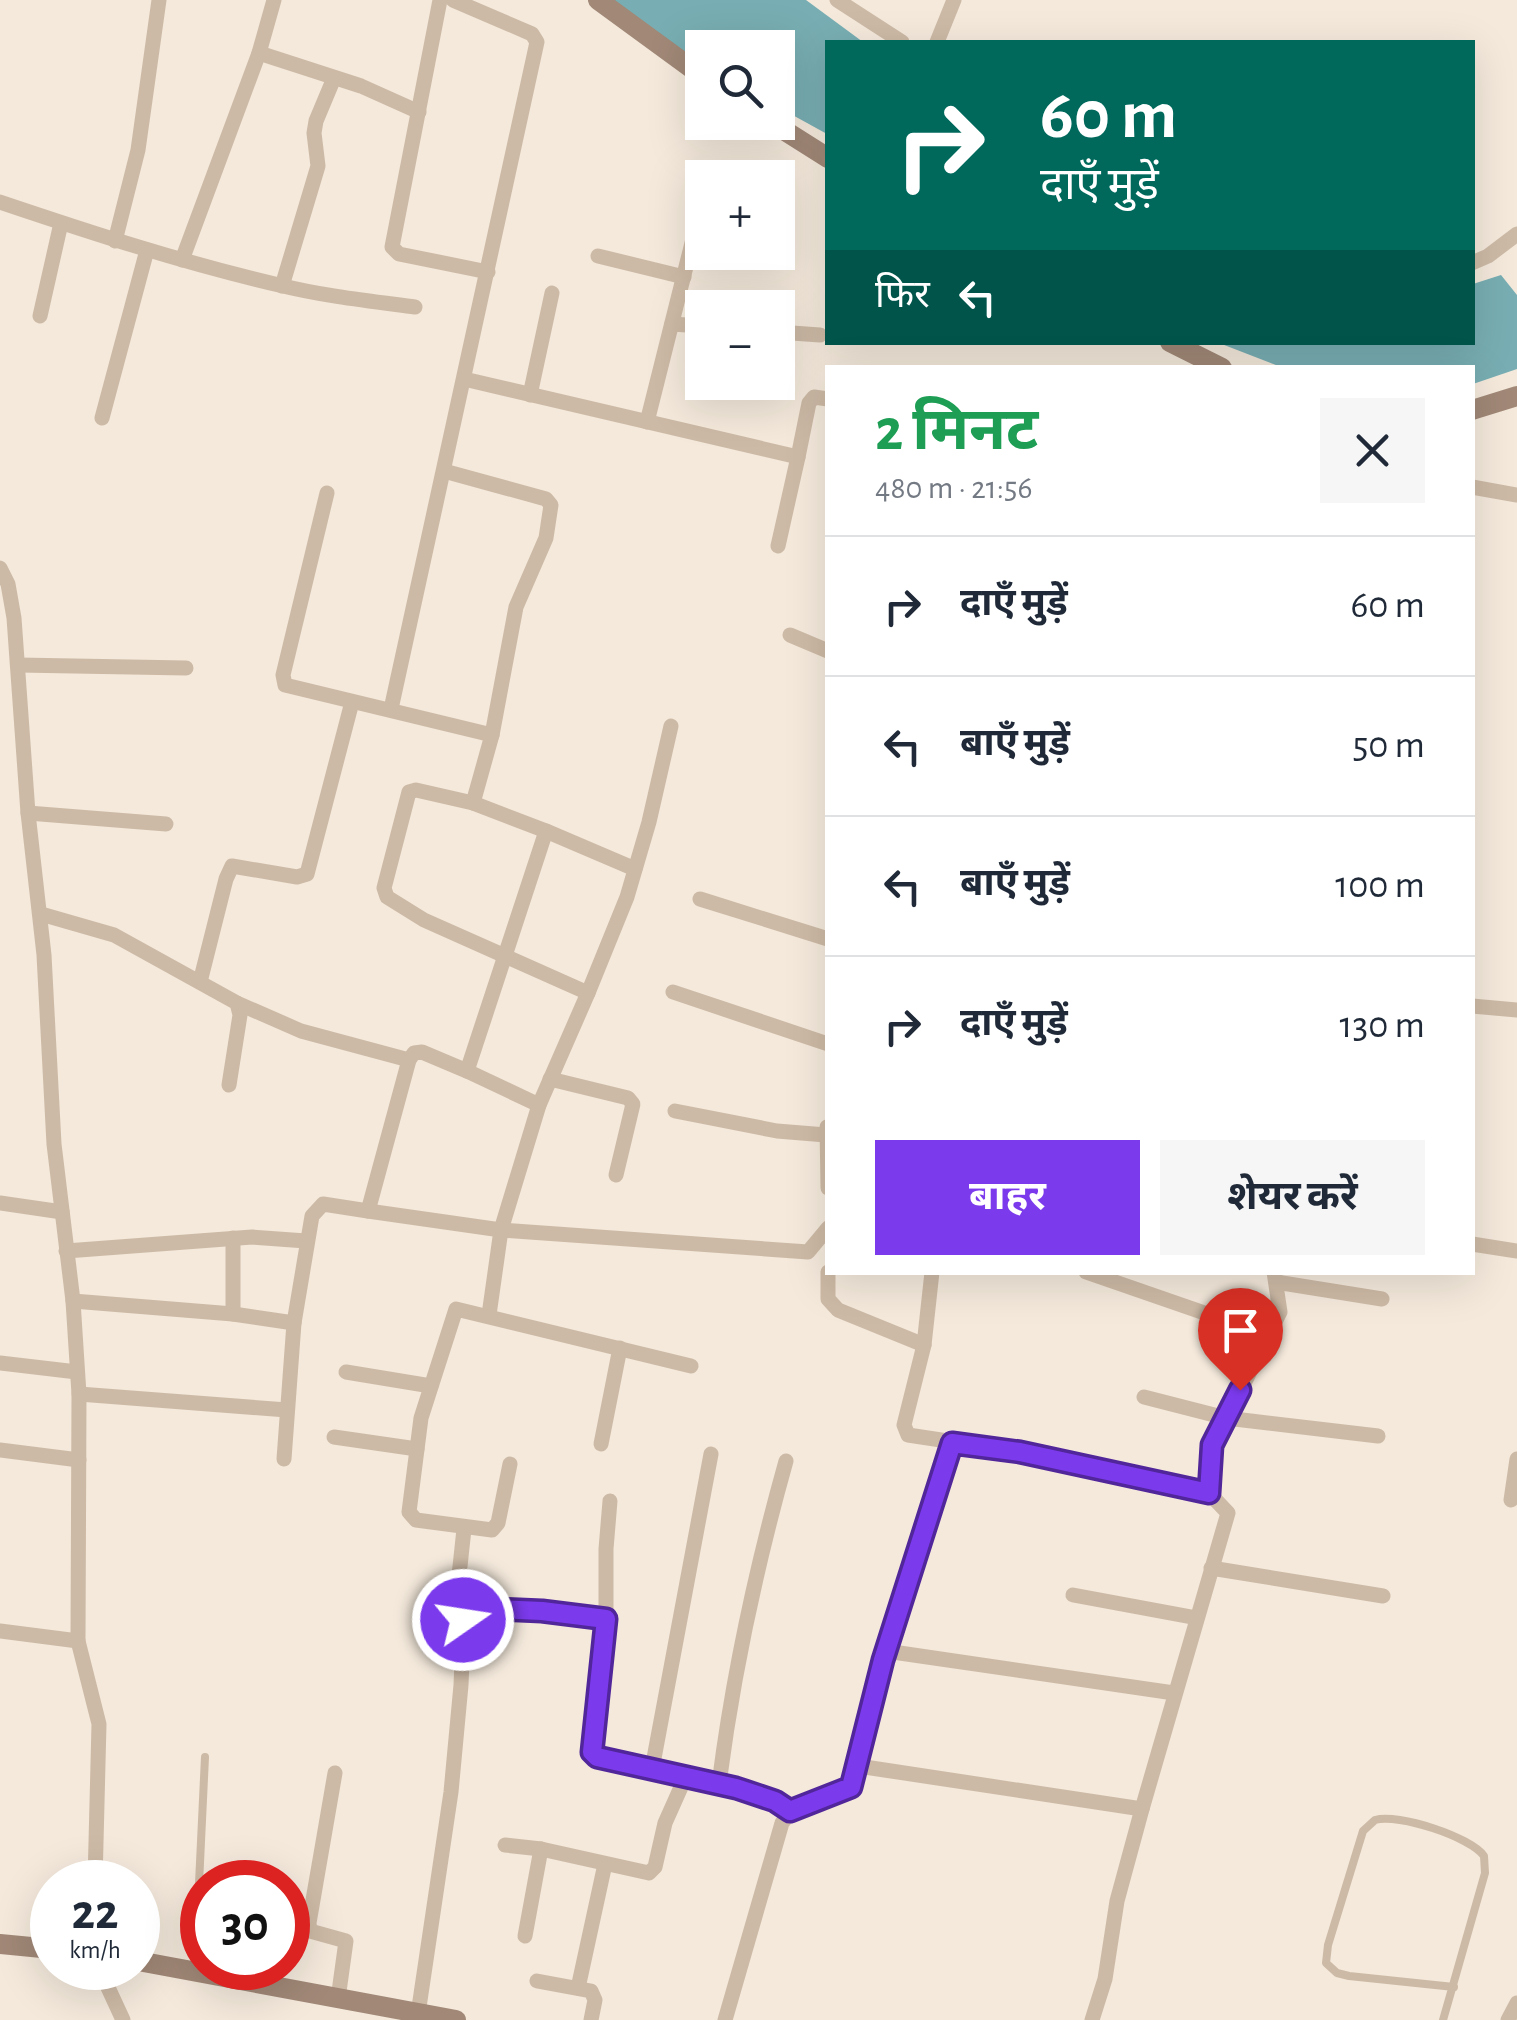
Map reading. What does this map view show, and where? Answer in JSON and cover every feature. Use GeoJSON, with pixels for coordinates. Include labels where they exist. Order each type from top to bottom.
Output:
{"type":"FeatureCollection","features":[{"type":"Feature","properties":{"kind":"street"},"geometry":{"type":"LineString","coordinates":[[115,242],[138,150],[158,0]]}},
{"type":"Feature","properties":{"kind":"street"},"geometry":{"type":"LineString","coordinates":[[182,260],[259,53],[274,0]]}},
{"type":"Feature","properties":{"kind":"street"},"geometry":{"type":"LineString","coordinates":[[440,0],[392,241],[394,251],[488,272]]}},
{"type":"Feature","properties":{"kind":"street"},"geometry":{"type":"LineString","coordinates":[[391,709],[537,42],[532,34],[453,0]]}},
{"type":"Feature","properties":{"kind":"street"},"geometry":{"type":"LineString","coordinates":[[598,0],[685,64]]}},
{"type":"Feature","properties":{"kind":"street"},"geometry":{"type":"LineString","coordinates":[[836,0],[899,40]]}},
{"type":"Feature","properties":{"kind":"street"},"geometry":{"type":"LineString","coordinates":[[938,40],[954,0]]}},
{"type":"Feature","properties":{"kind":"street"},"geometry":{"type":"LineString","coordinates":[[259,53],[419,112]]}},
{"type":"Feature","properties":{"kind":"street"},"geometry":{"type":"LineString","coordinates":[[282,286],[318,166],[316,121],[334,78]]}},
{"type":"Feature","properties":{"kind":"street"},"geometry":{"type":"LineString","coordinates":[[795,137],[825,156]]}},
{"type":"Feature","properties":{"kind":"street"},"geometry":{"type":"LineString","coordinates":[[0,202],[115,242],[282,286],[415,307]]}},
{"type":"Feature","properties":{"kind":"street"},"geometry":{"type":"LineString","coordinates":[[40,316],[61,222]]}},
{"type":"Feature","properties":{"kind":"street"},"geometry":{"type":"LineString","coordinates":[[1475,262],[1517,234]]}},
{"type":"Feature","properties":{"kind":"street"},"geometry":{"type":"LineString","coordinates":[[102,418],[147,250]]}},
{"type":"Feature","properties":{"kind":"street"},"geometry":{"type":"LineString","coordinates":[[598,256],[684,277]]}},
{"type":"Feature","properties":{"kind":"street"},"geometry":{"type":"LineString","coordinates":[[647,422],[686,270]]}},
{"type":"Feature","properties":{"kind":"street"},"geometry":{"type":"LineString","coordinates":[[530,395],[552,293]]}},
{"type":"Feature","properties":{"kind":"street"},"geometry":{"type":"LineString","coordinates":[[672,324],[685,325]]}},
{"type":"Feature","properties":{"kind":"street"},"geometry":{"type":"LineString","coordinates":[[795,333],[820,335]]}},
{"type":"Feature","properties":{"kind":"street"},"geometry":{"type":"LineString","coordinates":[[1176,345],[1216,365]]}},
{"type":"Feature","properties":{"kind":"street"},"geometry":{"type":"LineString","coordinates":[[464,379],[798,457]]}},
{"type":"Feature","properties":{"kind":"street"},"geometry":{"type":"LineString","coordinates":[[1475,409],[1517,396]]}},
{"type":"Feature","properties":{"kind":"street"},"geometry":{"type":"LineString","coordinates":[[778,546],[809,403],[814,397],[825,399]]}},
{"type":"Feature","properties":{"kind":"street"},"geometry":{"type":"LineString","coordinates":[[444,472],[546,499],[553,513],[541,553],[516,607],[492,735],[473,803]]}},
{"type":"Feature","properties":{"kind":"street"},"geometry":{"type":"LineString","coordinates":[[1475,488],[1517,495]]}},
{"type":"Feature","properties":{"kind":"street"},"geometry":{"type":"LineString","coordinates":[[327,493],[285,684],[492,735]]}},
{"type":"Feature","properties":{"kind":"street"},"geometry":{"type":"LineString","coordinates":[[0,568],[8,584],[14,618],[28,813],[41,914],[54,1144],[79,1394],[78,1640],[98,1724],[95,1860]]}},
{"type":"Feature","properties":{"kind":"street"},"geometry":{"type":"LineString","coordinates":[[790,635],[825,650]]}},
{"type":"Feature","properties":{"kind":"street"},"geometry":{"type":"LineString","coordinates":[[18,666],[186,668]]}},
{"type":"Feature","properties":{"kind":"street"},"geometry":{"type":"LineString","coordinates":[[200,982],[232,866],[298,877],[307,874],[352,702]]}},
{"type":"Feature","properties":{"kind":"street"},"geometry":{"type":"LineString","coordinates":[[489,1315],[501,1230],[539,1105],[588,993],[635,869],[671,726]]}},
{"type":"Feature","properties":{"kind":"street"},"geometry":{"type":"LineString","coordinates":[[588,993],[392,902],[384,888],[409,792],[416,790],[473,803],[635,869]]}},
{"type":"Feature","properties":{"kind":"street"},"geometry":{"type":"LineString","coordinates":[[28,813],[166,824]]}},
{"type":"Feature","properties":{"kind":"street"},"geometry":{"type":"LineString","coordinates":[[467,1071],[546,832]]}},
{"type":"Feature","properties":{"kind":"street"},"geometry":{"type":"LineString","coordinates":[[700,899],[825,938]]}},
{"type":"Feature","properties":{"kind":"street"},"geometry":{"type":"LineString","coordinates":[[41,914],[114,935],[236,1003],[301,1031],[409,1060]]}},
{"type":"Feature","properties":{"kind":"street"},"geometry":{"type":"LineString","coordinates":[[673,992],[825,1043]]}},
{"type":"Feature","properties":{"kind":"street"},"geometry":{"type":"LineString","coordinates":[[229,1085],[240,1015],[236,1003]]}},
{"type":"Feature","properties":{"kind":"street"},"geometry":{"type":"LineString","coordinates":[[1475,1006],[1517,1010]]}},
{"type":"Feature","properties":{"kind":"street"},"geometry":{"type":"LineString","coordinates":[[368,1212],[414,1053],[422,1052],[539,1105]]}},
{"type":"Feature","properties":{"kind":"street"},"geometry":{"type":"LineString","coordinates":[[550,1078],[628,1098],[634,1104],[616,1176]]}},
{"type":"Feature","properties":{"kind":"street"},"geometry":{"type":"LineString","coordinates":[[675,1111],[777,1131],[825,1135]]}},
{"type":"Feature","properties":{"kind":"street"},"geometry":{"type":"LineString","coordinates":[[0,1203],[62,1212]]}},
{"type":"Feature","properties":{"kind":"street"},"geometry":{"type":"LineString","coordinates":[[284,1459],[294,1323],[306,1241],[312,1216],[323,1204],[501,1230],[808,1252],[825,1232]]}},
{"type":"Feature","properties":{"kind":"street"},"geometry":{"type":"LineString","coordinates":[[66,1250],[233,1238],[306,1241]]}},
{"type":"Feature","properties":{"kind":"street"},"geometry":{"type":"LineString","coordinates":[[233,1238],[234,1314]]}},
{"type":"Feature","properties":{"kind":"street"},"geometry":{"type":"LineString","coordinates":[[1475,1244],[1517,1251]]}},
{"type":"Feature","properties":{"kind":"street"},"geometry":{"type":"LineString","coordinates":[[828,1275],[828,1299],[838,1310],[924,1344]]}},
{"type":"Feature","properties":{"kind":"street"},"geometry":{"type":"LineString","coordinates":[[932,1275],[924,1344],[904,1429],[914,1438],[1020,1452],[1209,1493],[1228,1512],[1117,1901],[1105,1980],[1092,2020]]}},
{"type":"Feature","properties":{"kind":"street"},"geometry":{"type":"LineString","coordinates":[[1095,1275],[1268,1335]]}},
{"type":"Feature","properties":{"kind":"street"},"geometry":{"type":"LineString","coordinates":[[1209,1493],[1212,1445],[1280,1312],[1275,1278],[1382,1298]]}},
{"type":"Feature","properties":{"kind":"street"},"geometry":{"type":"LineString","coordinates":[[72,1301],[234,1314],[294,1323]]}},
{"type":"Feature","properties":{"kind":"street"},"geometry":{"type":"LineString","coordinates":[[510,1464],[496,1528],[464,1529],[412,1518],[409,1505],[417,1448],[453,1311],[489,1315],[690,1366]]}},
{"type":"Feature","properties":{"kind":"street"},"geometry":{"type":"LineString","coordinates":[[600,1444],[620,1348]]}},
{"type":"Feature","properties":{"kind":"street"},"geometry":{"type":"LineString","coordinates":[[0,1363],[77,1372]]}},
{"type":"Feature","properties":{"kind":"street"},"geometry":{"type":"LineString","coordinates":[[346,1372],[431,1386]]}},
{"type":"Feature","properties":{"kind":"street"},"geometry":{"type":"LineString","coordinates":[[79,1394],[287,1410]]}},
{"type":"Feature","properties":{"kind":"street"},"geometry":{"type":"LineString","coordinates":[[1144,1397],[1226,1418],[1378,1436]]}},
{"type":"Feature","properties":{"kind":"street"},"geometry":{"type":"LineString","coordinates":[[334,1437],[417,1448]]}},
{"type":"Feature","properties":{"kind":"street"},"geometry":{"type":"LineString","coordinates":[[724,2020],[776,1838],[790,1811],[851,1787],[886,1651],[952,1443]]}},
{"type":"Feature","properties":{"kind":"street"},"geometry":{"type":"LineString","coordinates":[[0,1450],[80,1460]]}},
{"type":"Feature","properties":{"kind":"street"},"geometry":{"type":"LineString","coordinates":[[652,1769],[710,1454]]}},
{"type":"Feature","properties":{"kind":"street"},"geometry":{"type":"LineString","coordinates":[[1511,1500],[1517,1458]]}},
{"type":"Feature","properties":{"kind":"street"},"geometry":{"type":"LineString","coordinates":[[719,1784],[752,1582],[786,1461]]}},
{"type":"Feature","properties":{"kind":"street"},"geometry":{"type":"LineString","coordinates":[[610,1501],[606,1619],[592,1752],[597,1757],[761,1795],[790,1811]]}},
{"type":"Feature","properties":{"kind":"street"},"geometry":{"type":"LineString","coordinates":[[418,2014],[454,1772],[464,1614],[458,1585],[464,1529]]}},
{"type":"Feature","properties":{"kind":"street"},"geometry":{"type":"LineString","coordinates":[[1211,1568],[1384,1596]]}},
{"type":"Feature","properties":{"kind":"street"},"geometry":{"type":"LineString","coordinates":[[1072,1594],[1196,1618]]}},
{"type":"Feature","properties":{"kind":"street"},"geometry":{"type":"LineString","coordinates":[[464,1614],[474,1608],[606,1619]]}},
{"type":"Feature","properties":{"kind":"street"},"geometry":{"type":"LineString","coordinates":[[0,1631],[78,1640]]}},
{"type":"Feature","properties":{"kind":"street"},"geometry":{"type":"LineString","coordinates":[[886,1651],[1174,1693]]}},
{"type":"Feature","properties":{"kind":"street"},"geometry":{"type":"LineString","coordinates":[[858,1766],[1142,1809]]}},
{"type":"Feature","properties":{"kind":"street"},"geometry":{"type":"LineString","coordinates":[[335,1773],[309,1923],[310,1931],[316,1934],[346,1941],[338,1999]]}},
{"type":"Feature","properties":{"kind":"street"},"geometry":{"type":"LineString","coordinates":[[505,1844],[644,1874],[652,1871],[686,1776]]}},
{"type":"Feature","properties":{"kind":"street"},"geometry":{"type":"LineString","coordinates":[[525,1936],[541,1849]]}},
{"type":"Feature","properties":{"kind":"street"},"geometry":{"type":"LineString","coordinates":[[578,1988],[605,1864]]}},
{"type":"Feature","properties":{"kind":"street"},"geometry":{"type":"LineString","coordinates":[[0,1944],[30,1947]]}},
{"type":"Feature","properties":{"kind":"street"},"geometry":{"type":"LineString","coordinates":[[537,1980],[591,1990],[595,1995],[591,2020]]}},
{"type":"Feature","properties":{"kind":"street"},"geometry":{"type":"LineString","coordinates":[[110,1990],[123,2020]]}},
{"type":"Feature","properties":{"kind":"street"},"geometry":{"type":"LineString","coordinates":[[290,1990],[456,2020]]}},
{"type":"Feature","properties":{"kind":"street"},"geometry":{"type":"LineString","coordinates":[[1508,2020],[1517,2003]]}},
{"type":"Feature","properties":{"kind":"lane"},"geometry":{"type":"LineString","coordinates":[[200,1860],[204,1757]]}},
{"type":"Feature","properties":{"kind":"lane"},"geometry":{"type":"LineString","coordinates":[[1444,2020],[1454,1987],[1485,1873],[1484,1856],[1472,1844],[1402,1819],[1375,1820],[1363,1831],[1326,1963],[1337,1973],[1349,1976],[1454,1987]]}},
{"type":"Feature","properties":{"kind":"water"},"geometry":{"type":"Polygon","coordinates":[[[612,0],[806,0],[860,40],[825,40],[825,133],[795,116],[795,30],[685,30],[685,54],[612,0]]]}},
{"type":"Feature","properties":{"kind":"water"},"geometry":{"type":"Polygon","coordinates":[[[1501,275],[1517,295],[1517,369],[1475,383],[1475,365],[1276,365],[1224,345],[1475,345],[1475,283],[1501,275]]]}},
{"type":"Feature","properties":{"kind":"route"},"geometry":{"type":"LineString","coordinates":[[463,1620],[464,1614],[474,1608],[606,1619],[592,1752],[597,1757],[761,1795],[790,1811],[851,1787],[883,1660],[952,1443],[1020,1452],[1209,1493],[1212,1445],[1240,1390]]}}]}
